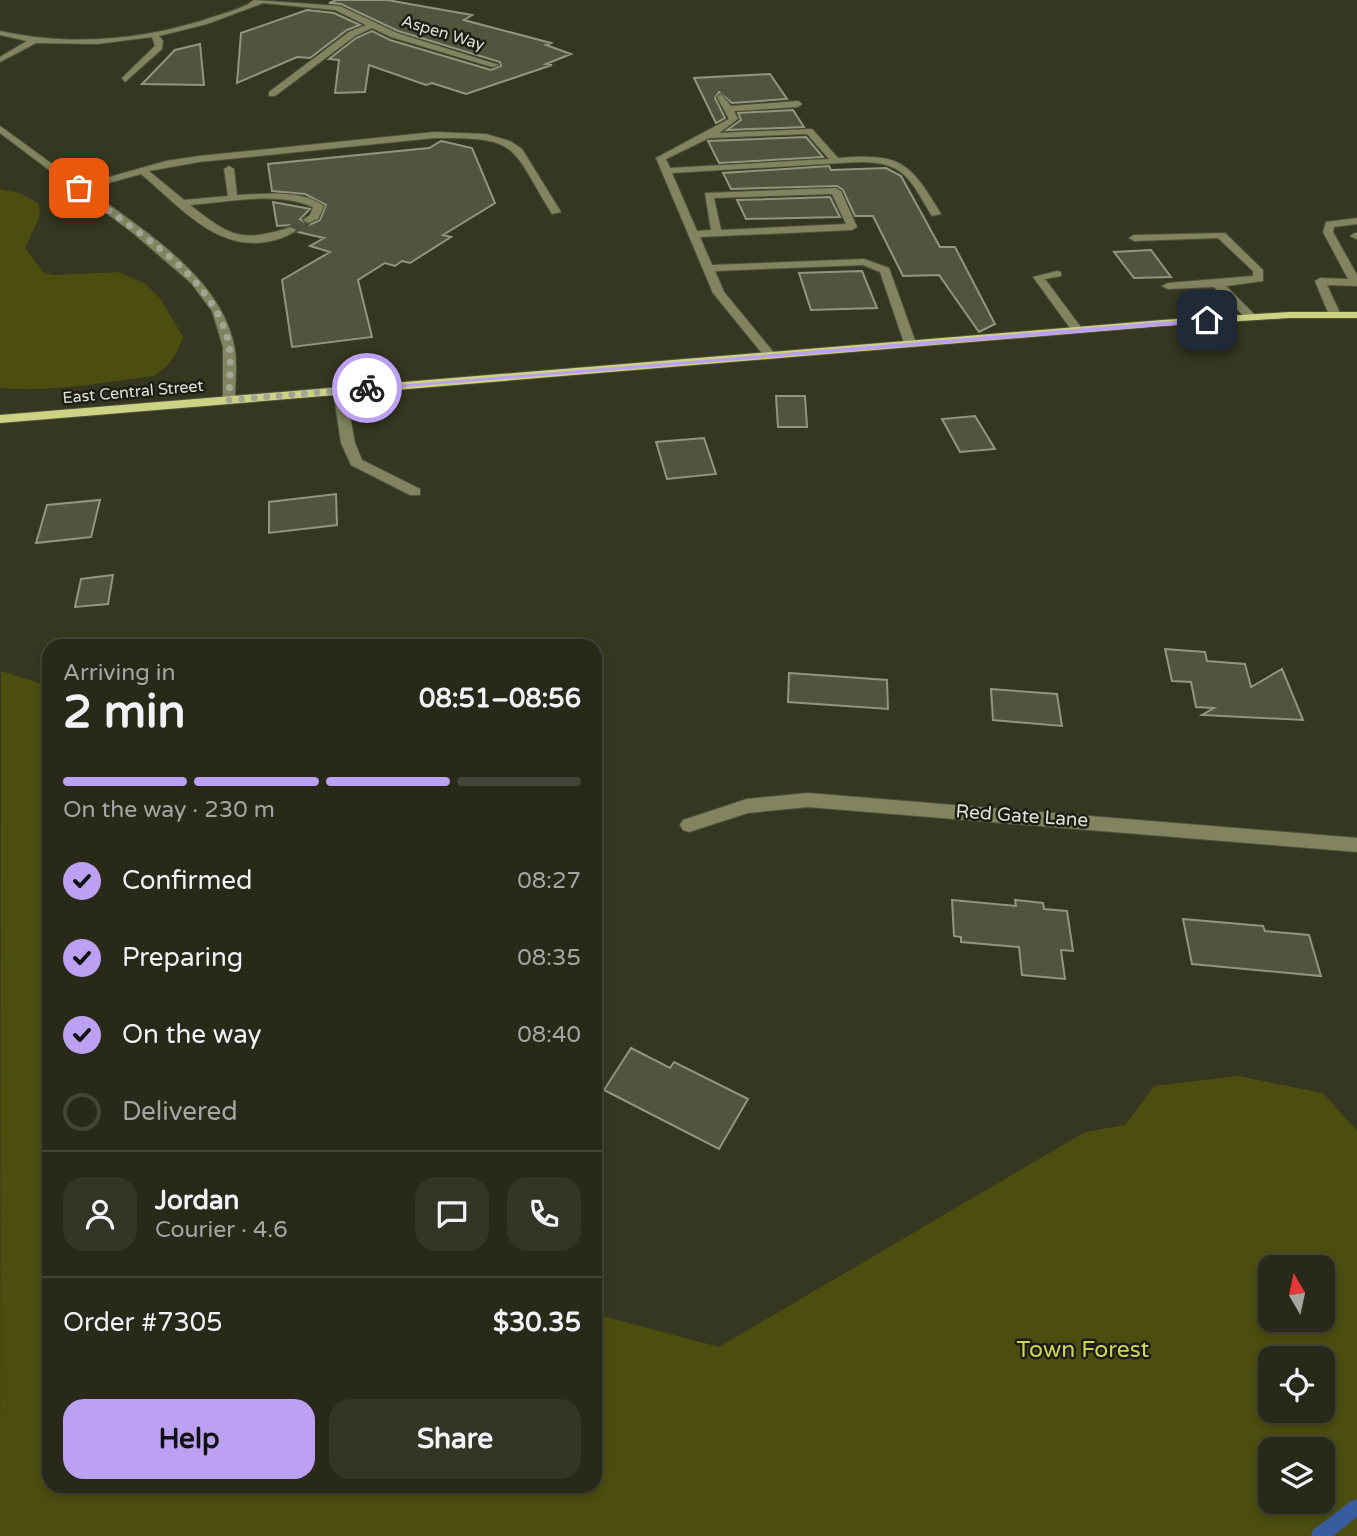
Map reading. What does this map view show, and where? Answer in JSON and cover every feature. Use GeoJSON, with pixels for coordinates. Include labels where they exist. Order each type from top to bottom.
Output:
{"type":"FeatureCollection","features":[{"type":"Feature","properties":{"kind":"main road","name":"East Central Street"},"geometry":{"type":"LineString","coordinates":[[0,419],[1077,330],[1252,318],[1357,316]]}},
{"type":"Feature","properties":{"kind":"street","name":"Aspen Way"},"geometry":{"type":"LineString","coordinates":[[261,0],[337,8],[361,17],[394,35],[495,65]]}},
{"type":"Feature","properties":{"kind":"street"},"geometry":{"type":"LineString","coordinates":[[0,33],[35,40],[104,40],[154,35],[221,19],[261,0]]}},
{"type":"Feature","properties":{"kind":"street"},"geometry":{"type":"LineString","coordinates":[[272,94],[352,34],[372,25]]}},
{"type":"Feature","properties":{"kind":"street"},"geometry":{"type":"LineString","coordinates":[[125,80],[159,47],[159,41],[154,35]]}},
{"type":"Feature","properties":{"kind":"street"},"geometry":{"type":"LineString","coordinates":[[0,60],[35,40]]}},
{"type":"Feature","properties":{"kind":"street"},"geometry":{"type":"LineString","coordinates":[[721,97],[734,119],[661,158],[719,293],[769,354]]}},
{"type":"Feature","properties":{"kind":"street"},"geometry":{"type":"LineString","coordinates":[[728,109],[798,104]]}},
{"type":"Feature","properties":{"kind":"street"},"geometry":{"type":"LineString","coordinates":[[0,129],[137,231],[195,281],[218,310],[229,347],[229,400]]}},
{"type":"Feature","properties":{"kind":"street"},"geometry":{"type":"LineString","coordinates":[[705,136],[809,131],[836,161]]}},
{"type":"Feature","properties":{"kind":"street"},"geometry":{"type":"LineString","coordinates":[[79,188],[166,164],[199,159],[434,135],[464,135],[516,147],[556,212]]}},
{"type":"Feature","properties":{"kind":"street"},"geometry":{"type":"LineString","coordinates":[[666,171],[874,159],[898,163],[907,168],[936,214]]}},
{"type":"Feature","properties":{"kind":"street"},"geometry":{"type":"LineString","coordinates":[[229,169],[233,200]]}},
{"type":"Feature","properties":{"kind":"street"},"geometry":{"type":"LineString","coordinates":[[142,171],[232,237],[256,240],[279,237],[291,230]]}},
{"type":"Feature","properties":{"kind":"street"},"geometry":{"type":"LineString","coordinates":[[693,234],[852,228],[836,191],[708,195],[717,233]]}},
{"type":"Feature","properties":{"kind":"street"},"geometry":{"type":"LineString","coordinates":[[184,203],[308,199],[319,206],[314,217],[307,220]]}},
{"type":"Feature","properties":{"kind":"street"},"geometry":{"type":"LineString","coordinates":[[1335,315],[1320,281],[1356,279],[1328,232],[1330,224],[1357,220]]}},
{"type":"Feature","properties":{"kind":"street"},"geometry":{"type":"LineString","coordinates":[[1135,238],[1221,235],[1258,270],[1259,279],[1168,286]]}},
{"type":"Feature","properties":{"kind":"street"},"geometry":{"type":"LineString","coordinates":[[708,268],[864,262],[884,270],[911,343]]}},
{"type":"Feature","properties":{"kind":"street"},"geometry":{"type":"LineString","coordinates":[[1057,274],[1038,277],[1077,330]]}},
{"type":"Feature","properties":{"kind":"street"},"geometry":{"type":"LineString","coordinates":[[1217,284],[1252,318]]}},
{"type":"Feature","properties":{"kind":"street"},"geometry":{"type":"LineString","coordinates":[[339,390],[348,443],[356,462],[415,492]]}},
{"type":"Feature","properties":{"kind":"street","name":"Red Gate Lane"},"geometry":{"type":"LineString","coordinates":[[689,825],[747,806],[808,800],[1357,845]]}},
{"type":"Feature","properties":{"kind":"green space"},"geometry":{"type":"Polygon","coordinates":[[[0,189],[20,193],[39,204],[40,216],[25,248],[43,272],[53,275],[118,272],[144,283],[160,298],[183,337],[164,368],[153,376],[96,384],[38,389],[0,388],[0,189]]]}},
{"type":"Feature","properties":{"kind":"green space","name":"Town Forest"},"geometry":{"type":"Polygon","coordinates":[[[1,671],[42,684],[42,1493],[602,1493],[602,1316],[719,1347],[1085,1132],[1125,1125],[1154,1086],[1238,1076],[1323,1093],[1357,1131],[1357,1536],[0,1536],[1,671]]]}},
{"type":"Feature","properties":{"kind":"building"},"geometry":{"type":"Polygon","coordinates":[[[337,0],[387,0],[472,15],[464,20],[551,43],[546,45],[571,54],[546,64],[552,65],[466,94],[432,83],[426,85],[369,65],[365,92],[335,93],[339,60],[329,59],[356,38],[372,31],[390,40],[491,70],[501,66],[500,62],[398,31],[341,4],[329,3],[337,0]]]}},
{"type":"Feature","properties":{"kind":"building"},"geometry":{"type":"Polygon","coordinates":[[[307,10],[334,13],[360,25],[347,30],[310,58],[297,57],[237,83],[241,33],[307,10]]]}},
{"type":"Feature","properties":{"kind":"building"},"geometry":{"type":"Polygon","coordinates":[[[200,44],[204,85],[142,84],[175,50],[200,44]]]}},
{"type":"Feature","properties":{"kind":"building"},"geometry":{"type":"Polygon","coordinates":[[[770,74],[787,99],[732,103],[719,92],[715,98],[725,118],[716,123],[694,78],[770,74]]]}},
{"type":"Feature","properties":{"kind":"building"},"geometry":{"type":"Polygon","coordinates":[[[793,110],[804,127],[727,130],[741,120],[738,113],[793,110]]]}},
{"type":"Feature","properties":{"kind":"building"},"geometry":{"type":"Polygon","coordinates":[[[806,137],[823,157],[719,163],[708,141],[806,137]]]}},
{"type":"Feature","properties":{"kind":"building"},"geometry":{"type":"Polygon","coordinates":[[[441,141],[472,148],[495,203],[443,235],[451,237],[410,263],[402,261],[395,266],[385,263],[358,280],[372,337],[292,347],[282,280],[330,252],[310,246],[324,238],[298,232],[292,225],[277,226],[273,202],[310,209],[300,219],[309,225],[320,220],[326,205],[305,194],[272,191],[268,164],[429,148],[441,141]]]}},
{"type":"Feature","properties":{"kind":"building"},"geometry":{"type":"Polygon","coordinates":[[[829,166],[831,170],[886,168],[901,176],[940,247],[955,247],[995,324],[979,332],[939,275],[903,276],[873,216],[855,216],[843,190],[837,186],[731,189],[723,173],[829,166]]]}},
{"type":"Feature","properties":{"kind":"building"},"geometry":{"type":"Polygon","coordinates":[[[830,197],[840,217],[746,219],[737,200],[830,197]]]}},
{"type":"Feature","properties":{"kind":"building"},"geometry":{"type":"Polygon","coordinates":[[[1151,250],[1171,277],[1134,278],[1114,252],[1151,250]]]}},
{"type":"Feature","properties":{"kind":"building"},"geometry":{"type":"Polygon","coordinates":[[[862,271],[877,308],[811,310],[799,273],[862,271]]]}},
{"type":"Feature","properties":{"kind":"building"},"geometry":{"type":"Polygon","coordinates":[[[776,396],[805,396],[807,427],[778,427],[776,396]]]}},
{"type":"Feature","properties":{"kind":"building"},"geometry":{"type":"Polygon","coordinates":[[[975,416],[995,449],[960,452],[942,419],[975,416]]]}},
{"type":"Feature","properties":{"kind":"building"},"geometry":{"type":"Polygon","coordinates":[[[704,438],[716,474],[667,479],[656,442],[704,438]]]}},
{"type":"Feature","properties":{"kind":"building"},"geometry":{"type":"Polygon","coordinates":[[[336,494],[337,525],[269,533],[269,502],[336,494]]]}},
{"type":"Feature","properties":{"kind":"building"},"geometry":{"type":"Polygon","coordinates":[[[100,500],[91,537],[36,543],[47,505],[100,500]]]}},
{"type":"Feature","properties":{"kind":"building"},"geometry":{"type":"Polygon","coordinates":[[[113,575],[108,604],[75,607],[81,579],[113,575]]]}},
{"type":"Feature","properties":{"kind":"building"},"geometry":{"type":"Polygon","coordinates":[[[1165,649],[1205,652],[1207,661],[1245,664],[1251,687],[1282,669],[1303,720],[1202,715],[1214,708],[1196,707],[1191,682],[1172,681],[1165,649]]]}},
{"type":"Feature","properties":{"kind":"building"},"geometry":{"type":"Polygon","coordinates":[[[789,673],[887,680],[888,709],[788,702],[789,673]]]}},
{"type":"Feature","properties":{"kind":"building"},"geometry":{"type":"Polygon","coordinates":[[[991,689],[1057,694],[1062,726],[993,720],[991,689]]]}},
{"type":"Feature","properties":{"kind":"building"},"geometry":{"type":"Polygon","coordinates":[[[952,900],[1016,906],[1015,900],[1043,903],[1044,909],[1067,911],[1073,951],[1061,950],[1065,979],[1022,975],[1019,947],[961,942],[961,937],[954,936],[952,900]]]}},
{"type":"Feature","properties":{"kind":"building"},"geometry":{"type":"Polygon","coordinates":[[[1183,919],[1263,926],[1265,931],[1309,935],[1321,976],[1192,964],[1183,919]]]}},
{"type":"Feature","properties":{"kind":"building"},"geometry":{"type":"Polygon","coordinates":[[[631,1048],[670,1068],[674,1062],[748,1099],[719,1149],[604,1090],[631,1048]]]}},
{"type":"Feature","properties":{"kind":"waterway"},"geometry":{"type":"LineString","coordinates":[[1319,1536],[1357,1507]]}},
{"type":"Feature","properties":{"kind":"tunnel"},"geometry":{"type":"LineString","coordinates":[[291,230],[308,220]]}},
{"type":"Feature","properties":{"kind":"way so far"},"geometry":{"type":"LineString","coordinates":[[79,188],[137,231],[195,281],[218,310],[229,347],[229,400],[367,388]]}},
{"type":"Feature","properties":{"kind":"route"},"geometry":{"type":"LineString","coordinates":[[367,388],[1207,320]]}}]}
